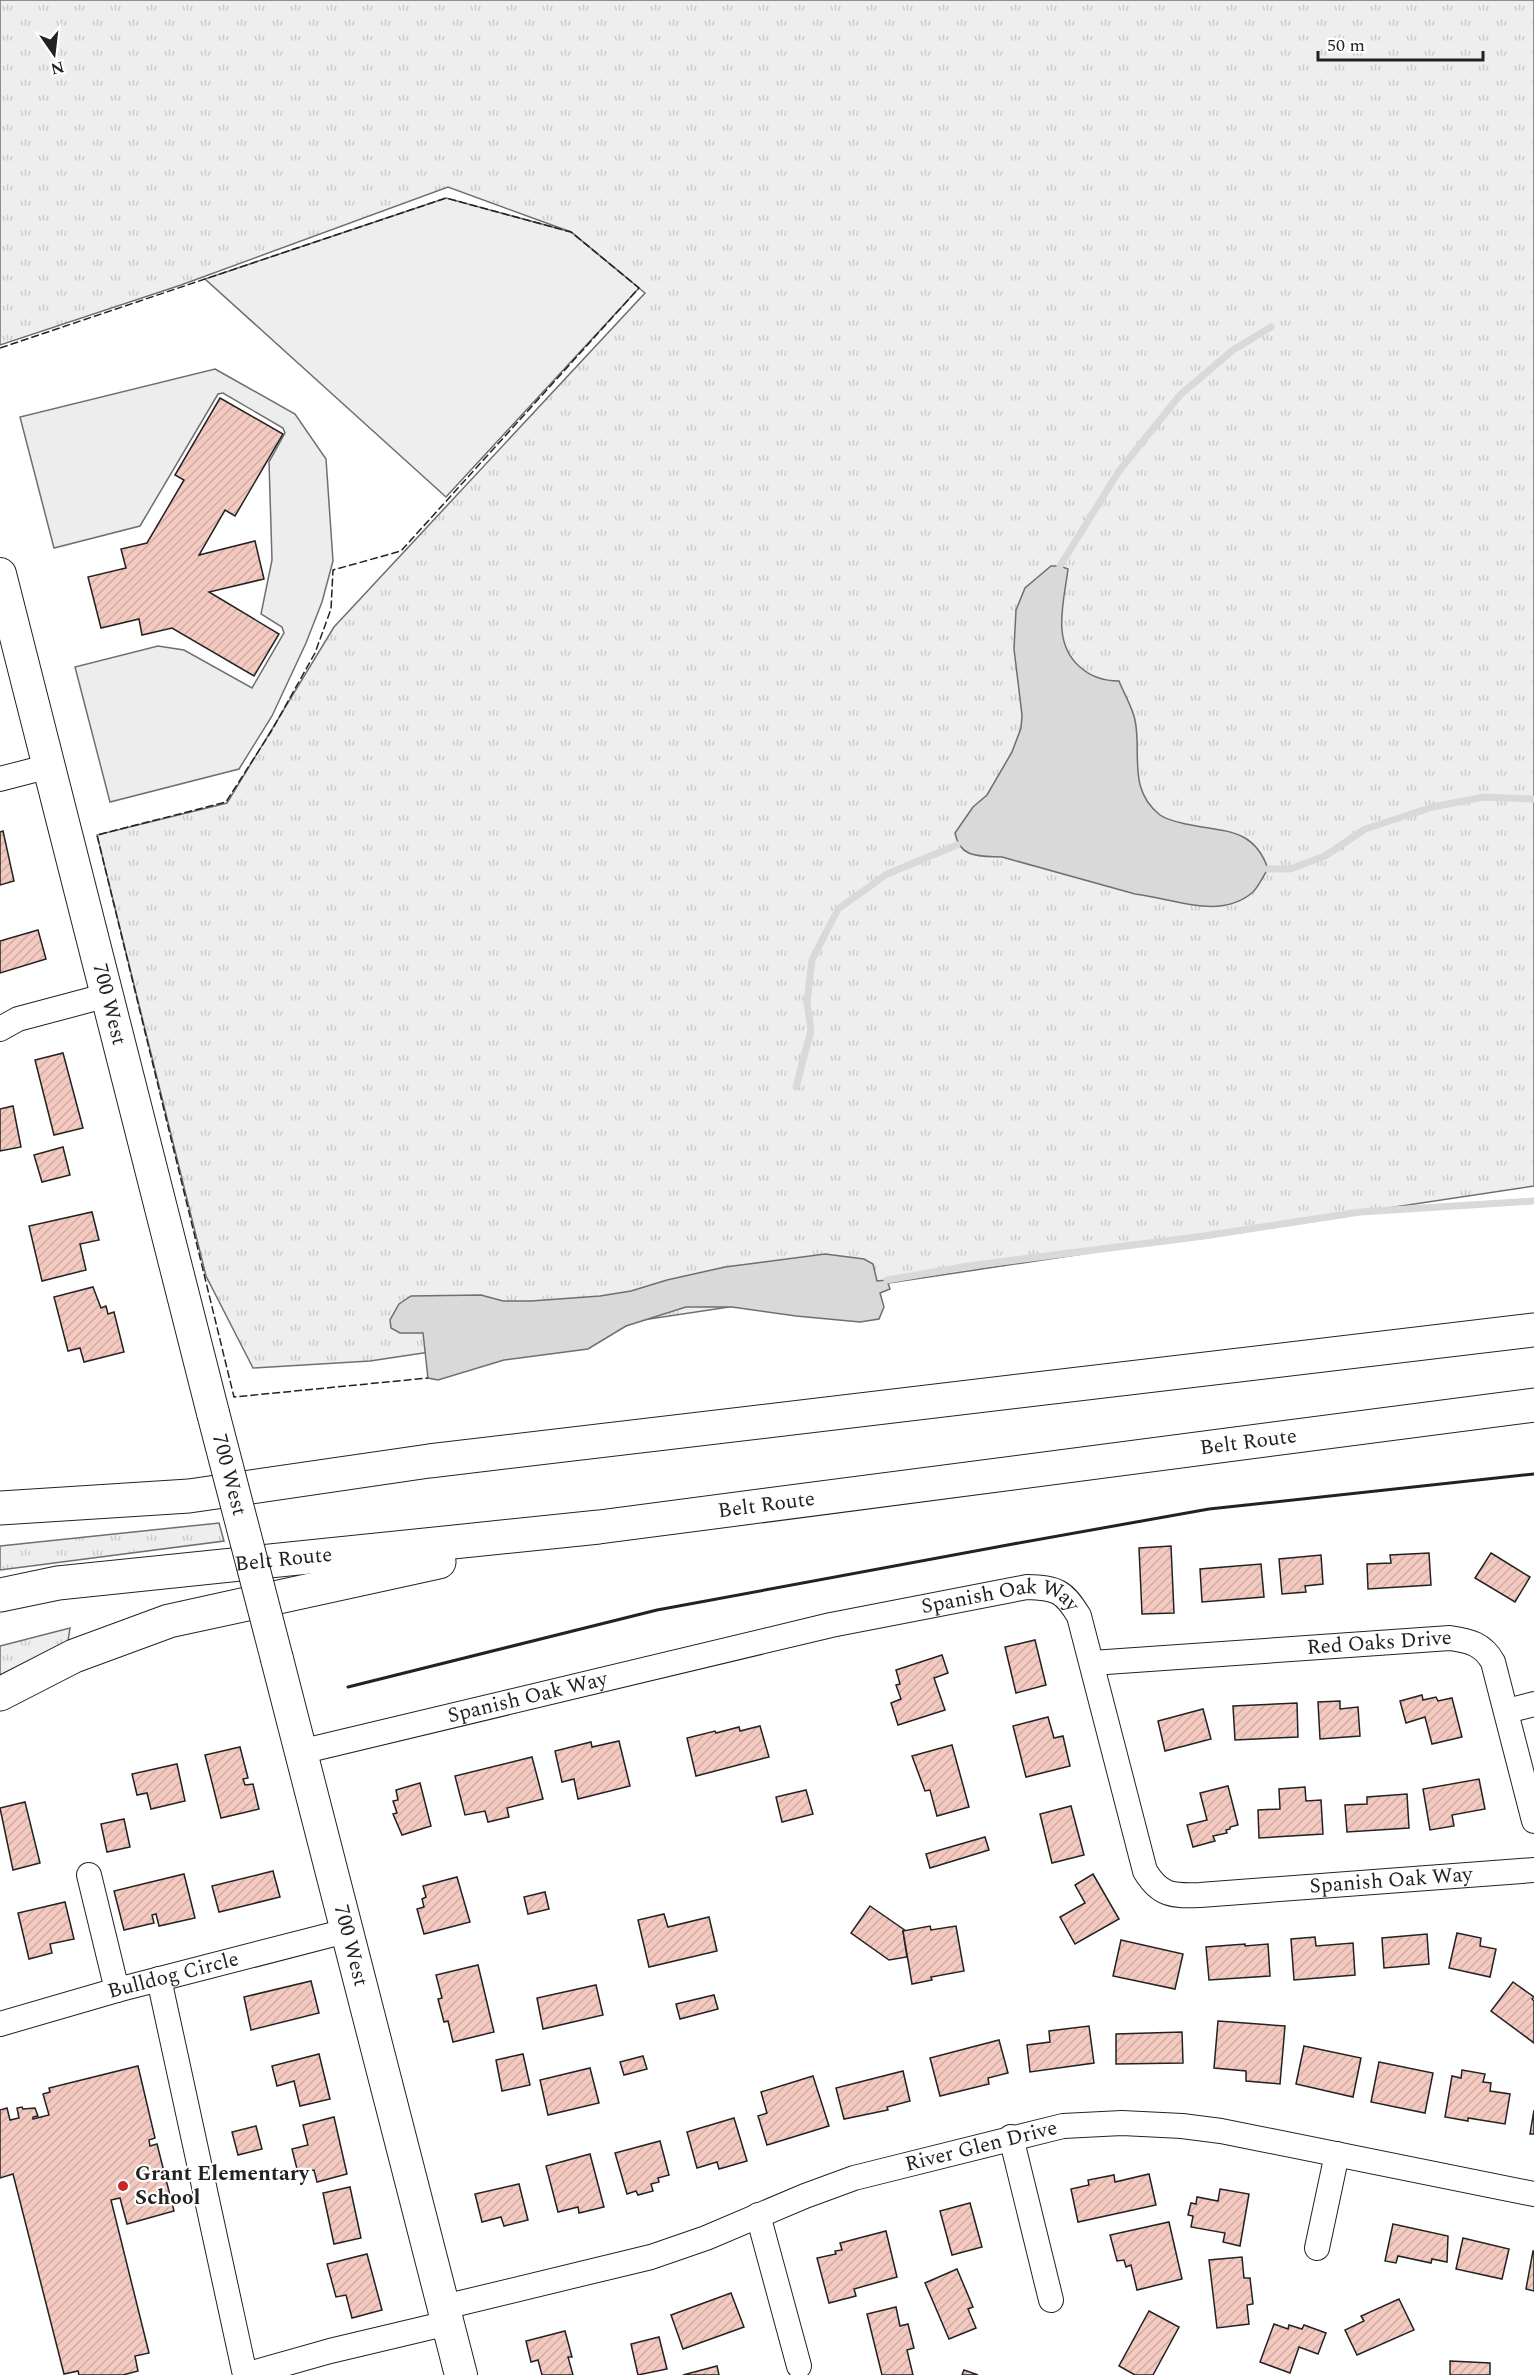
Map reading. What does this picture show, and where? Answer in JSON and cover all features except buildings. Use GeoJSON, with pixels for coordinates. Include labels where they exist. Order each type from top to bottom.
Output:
{"type":"FeatureCollection","features":[{"type":"Feature","properties":{"kind":"highway"},"geometry":{"type":"LineString","coordinates":[[0,1508],[189,1496],[429,1461],[1534,1330]]}},
{"type":"Feature","properties":{"kind":"highway","name":"Belt Route"},"geometry":{"type":"LineString","coordinates":[[0,1595],[58,1583],[599,1527],[1534,1405]]}},
{"type":"Feature","properties":{"kind":"highway"},"geometry":{"type":"LineString","coordinates":[[0,1694],[75,1656],[169,1621],[599,1527]]}},
{"type":"Feature","properties":{"kind":"main road","name":"700 West"},"geometry":{"type":"LineString","coordinates":[[0,574],[461,2375]]}},
{"type":"Feature","properties":{"kind":"street"},"geometry":{"type":"LineString","coordinates":[[0,779],[50,766]]}},
{"type":"Feature","properties":{"kind":"street"},"geometry":{"type":"LineString","coordinates":[[0,1029],[18,1019],[108,995]]}},
{"type":"Feature","properties":{"kind":"street","name":"Spanish Oak Way"},"geometry":{"type":"LineString","coordinates":[[300,1752],[831,1625],[1028,1587],[1046,1588],[1059,1591],[1069,1599],[1079,1616],[1145,1871],[1153,1885],[1166,1893],[1182,1896],[1200,1895],[1534,1870]]}},
{"type":"Feature","properties":{"kind":"street","name":"Red Oaks Drive"},"geometry":{"type":"LineString","coordinates":[[1092,1663],[1450,1638],[1470,1641],[1481,1646],[1488,1653],[1498,1676],[1534,1821]]}},
{"type":"Feature","properties":{"kind":"street"},"geometry":{"type":"LineString","coordinates":[[1507,1711],[1534,1704]]}},
{"type":"Feature","properties":{"kind":"street"},"geometry":{"type":"LineString","coordinates":[[89,1875],[117,1990]]}},
{"type":"Feature","properties":{"kind":"street","name":"Bulldog Circle"},"geometry":{"type":"LineString","coordinates":[[0,2025],[117,1990],[346,1931]]}},
{"type":"Feature","properties":{"kind":"street"},"geometry":{"type":"LineString","coordinates":[[159,1979],[245,2375]]}},
{"type":"Feature","properties":{"kind":"street","name":"River Glen Drive"},"geometry":{"type":"LineString","coordinates":[[245,2375],[651,2257],[706,2238],[854,2178],[1011,2137],[1063,2126],[1122,2123],[1182,2126],[1251,2136],[1534,2194]]}},
{"type":"Feature","properties":{"kind":"street"},"geometry":{"type":"LineString","coordinates":[[1011,2137],[1051,2300]]}},
{"type":"Feature","properties":{"kind":"street"},"geometry":{"type":"LineString","coordinates":[[1317,2248],[1337,2154]]}},
{"type":"Feature","properties":{"kind":"street"},"geometry":{"type":"LineString","coordinates":[[758,2215],[799,2366]]}},
{"type":"Feature","properties":{"kind":"green space"},"geometry":{"type":"Polygon","coordinates":[[[0,0],[1534,0],[1534,1186],[370,1361],[253,1368],[206,1276],[97,835],[227,803],[334,627],[645,293],[571,232],[448,187],[181,285],[0,345],[0,0]]]}},
{"type":"Feature","properties":{"kind":"green space"},"geometry":{"type":"Polygon","coordinates":[[[446,198],[571,232],[639,288],[446,497],[205,279],[446,198]]]}},
{"type":"Feature","properties":{"kind":"green space"},"geometry":{"type":"Polygon","coordinates":[[[219,1523],[224,1541],[0,1570],[0,1546],[219,1523]]]}},
{"type":"Feature","properties":{"kind":"green space"},"geometry":{"type":"Polygon","coordinates":[[[70,1628],[68,1641],[0,1676],[0,1646],[70,1628]]]}},
{"type":"Feature","properties":{"kind":"shaded area"},"geometry":{"type":"Polygon","coordinates":[[[215,369],[295,414],[326,459],[333,561],[322,602],[306,643],[272,716],[239,769],[110,802],[75,667],[158,646],[184,650],[252,688],[284,633],[282,627],[261,614],[272,560],[269,462],[285,433],[283,428],[223,393],[218,394],[140,526],[54,548],[20,417],[215,369]]]}},
{"type":"Feature","properties":{"kind":"shaded area"},"geometry":{"type":"Polygon","coordinates":[[[1051,566],[1068,569],[1062,608],[1062,634],[1071,657],[1093,676],[1119,681],[1130,705],[1137,732],[1139,782],[1150,805],[1169,820],[1225,831],[1246,838],[1262,855],[1268,869],[1255,890],[1240,901],[1226,905],[1196,905],[1135,894],[1002,857],[972,854],[961,848],[955,833],[973,807],[987,795],[1012,752],[1021,728],[1022,715],[1014,649],[1016,610],[1025,588],[1051,566]]]}},
{"type":"Feature","properties":{"kind":"shaded area"},"geometry":{"type":"Polygon","coordinates":[[[825,1254],[864,1259],[873,1264],[877,1281],[887,1280],[890,1289],[880,1293],[884,1307],[879,1319],[860,1322],[732,1307],[686,1307],[626,1326],[588,1349],[504,1360],[438,1380],[428,1378],[423,1333],[400,1333],[391,1328],[390,1320],[399,1304],[411,1296],[481,1295],[503,1301],[531,1301],[600,1296],[631,1291],[725,1267],[825,1254]]]}},
{"type":"Feature","properties":{"kind":"waterway"},"geometry":{"type":"LineString","coordinates":[[1060,566],[1119,471],[1180,395],[1233,350],[1271,327]]}},
{"type":"Feature","properties":{"kind":"waterway"},"geometry":{"type":"LineString","coordinates":[[1268,869],[1290,869],[1325,856],[1365,829],[1433,807],[1484,797],[1534,799]]}},
{"type":"Feature","properties":{"kind":"waterway"},"geometry":{"type":"LineString","coordinates":[[796,1087],[811,1030],[807,1002],[812,960],[838,909],[887,874],[957,845]]}},
{"type":"Feature","properties":{"kind":"waterway"},"geometry":{"type":"LineString","coordinates":[[887,1280],[968,1266],[1204,1236],[1360,1212],[1534,1201]]}},
{"type":"Feature","properties":{"kind":"fence"},"geometry":{"type":"LineString","coordinates":[[0,348],[446,198],[571,232],[639,288],[401,551],[333,570],[331,609],[315,653],[272,730],[226,802],[97,835],[234,1397],[428,1378]]}},
{"type":"Feature","properties":{"kind":"wall"},"geometry":{"type":"LineString","coordinates":[[348,1687],[657,1610],[1013,1544],[1209,1509],[1534,1474]]}},
{"type":"Feature","properties":{"kind":"place","name":"Grant Elementary School"},"geometry":{"type":"Point","coordinates":[123,2186]}}]}
